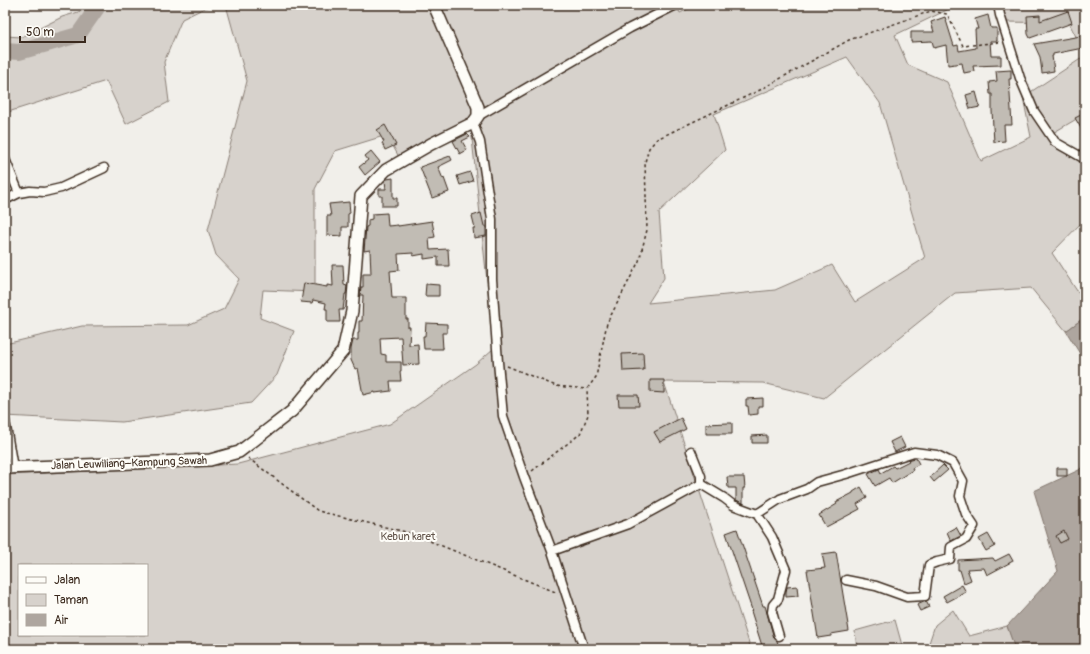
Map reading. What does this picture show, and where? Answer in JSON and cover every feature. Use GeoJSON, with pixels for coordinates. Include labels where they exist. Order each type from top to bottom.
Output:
{"type":"FeatureCollection","features":[{"type":"Feature","properties":{"kind":"main road"},"geometry":{"type":"LineString","coordinates":[[434,5],[478,107],[475,119]]}},
{"type":"Feature","properties":{"kind":"main road","name":"Jalan Leuwiliang–Kampung Sawah"},"geometry":{"type":"LineString","coordinates":[[9,468],[210,460],[239,452],[292,411],[343,351],[352,311],[361,196],[386,170],[475,119]]}},
{"type":"Feature","properties":{"kind":"street"},"geometry":{"type":"LineString","coordinates":[[584,649],[552,551],[503,416],[492,279],[492,219],[475,119],[630,28],[676,5]]}},
{"type":"Feature","properties":{"kind":"street"},"geometry":{"type":"LineString","coordinates":[[998,5],[1020,78],[1034,111],[1055,142],[1085,159]]}},
{"type":"Feature","properties":{"kind":"street"},"geometry":{"type":"LineString","coordinates":[[5,159],[19,193]]}},
{"type":"Feature","properties":{"kind":"street"},"geometry":{"type":"LineString","coordinates":[[5,200],[19,193],[30,191],[44,192],[61,188],[104,168]]}},
{"type":"Feature","properties":{"kind":"street"},"geometry":{"type":"LineString","coordinates":[[5,421],[9,468]]}},
{"type":"Feature","properties":{"kind":"street"},"geometry":{"type":"LineString","coordinates":[[691,451],[701,476],[701,484]]}},
{"type":"Feature","properties":{"kind":"street"},"geometry":{"type":"LineString","coordinates":[[757,514],[780,499],[807,489],[817,482],[914,452],[937,455],[952,463],[963,481],[960,496],[966,514],[974,526],[966,539],[951,547],[950,559],[929,565],[925,596],[907,597],[876,586],[846,580]]}},
{"type":"Feature","properties":{"kind":"street"},"geometry":{"type":"LineString","coordinates":[[552,551],[628,524],[701,484]]}},
{"type":"Feature","properties":{"kind":"street"},"geometry":{"type":"LineString","coordinates":[[701,484],[733,505],[757,514],[772,537],[786,570],[778,599],[773,605],[772,612],[779,636]]}},
{"type":"Feature","properties":{"kind":"path"},"geometry":{"type":"LineString","coordinates":[[524,477],[580,434],[588,415],[587,389],[596,377],[607,323],[639,261],[647,230],[645,162],[649,148],[657,139],[760,90],[849,40],[931,10],[947,14],[963,46],[1009,42]]}},
{"type":"Feature","properties":{"kind":"path"},"geometry":{"type":"LineString","coordinates":[[498,362],[556,386],[587,389]]}},
{"type":"Feature","properties":{"kind":"path"},"geometry":{"type":"LineString","coordinates":[[239,452],[318,511],[410,533],[567,597]]}},
{"type":"Feature","properties":{"kind":"green space"},"geometry":{"type":"Polygon","coordinates":[[[101,5],[211,5],[182,19],[164,62],[169,102],[126,124],[106,81],[5,113],[5,36],[22,37],[62,17],[101,5]]]}},
{"type":"Feature","properties":{"kind":"green space","name":"Kebun karet"},"geometry":{"type":"Polygon","coordinates":[[[226,5],[676,5],[680,13],[697,5],[947,5],[949,9],[895,35],[908,65],[947,82],[981,161],[1031,137],[1023,97],[1085,56],[1085,114],[1051,134],[1085,163],[1085,219],[1052,253],[1085,303],[1085,317],[1066,331],[1031,288],[955,293],[824,398],[763,383],[664,382],[751,649],[5,649],[5,475],[238,464],[390,424],[476,364],[494,348],[470,119],[400,159],[387,135],[335,151],[315,189],[315,292],[263,290],[260,318],[294,331],[277,375],[251,403],[122,422],[5,416],[5,344],[82,326],[188,325],[224,309],[239,279],[216,255],[208,230],[247,81],[226,5]],[[847,57],[714,114],[725,150],[659,212],[664,278],[648,303],[775,290],[832,265],[855,302],[925,258],[880,103],[847,57]]]}},
{"type":"Feature","properties":{"kind":"green space"},"geometry":{"type":"Polygon","coordinates":[[[1003,5],[1085,5],[1085,54],[1069,23],[1005,22],[1003,5]]]}},
{"type":"Feature","properties":{"kind":"green space"},"geometry":{"type":"Polygon","coordinates":[[[953,610],[969,636],[1007,626],[1016,649],[927,649],[935,625],[953,610]]]}},
{"type":"Feature","properties":{"kind":"green space"},"geometry":{"type":"Polygon","coordinates":[[[895,620],[903,649],[857,649],[855,631],[895,620]]]}},
{"type":"Feature","properties":{"kind":"water"},"geometry":{"type":"Polygon","coordinates":[[[1085,317],[1085,362],[1066,331],[1085,317]]]}},
{"type":"Feature","properties":{"kind":"water"},"geometry":{"type":"Polygon","coordinates":[[[1085,464],[1085,649],[1015,649],[1007,626],[1058,571],[1034,491],[1079,470],[1085,464]]]}},
{"type":"Feature","properties":{"kind":"building"},"geometry":{"type":"Polygon","coordinates":[[[1068,11],[1072,23],[1030,38],[1028,34],[1027,16],[1040,15],[1040,21],[1068,11]]]}},
{"type":"Feature","properties":{"kind":"building"},"geometry":{"type":"Polygon","coordinates":[[[988,15],[991,28],[997,28],[997,41],[990,41],[991,56],[1001,56],[1001,65],[973,66],[974,71],[964,73],[962,63],[948,65],[946,45],[934,48],[932,41],[911,42],[911,32],[934,32],[931,22],[945,17],[954,46],[958,45],[959,51],[976,48],[975,29],[978,29],[975,19],[988,15]]]}},
{"type":"Feature","properties":{"kind":"building"},"geometry":{"type":"Polygon","coordinates":[[[1081,36],[1083,48],[1053,54],[1054,71],[1042,73],[1040,57],[1034,44],[1081,36]]]}},
{"type":"Feature","properties":{"kind":"building"},"geometry":{"type":"Polygon","coordinates":[[[1011,70],[1011,79],[1009,79],[1012,125],[1004,125],[1005,141],[994,142],[992,94],[990,94],[989,82],[997,81],[996,71],[1011,70]]]}},
{"type":"Feature","properties":{"kind":"building"},"geometry":{"type":"Polygon","coordinates":[[[976,92],[980,107],[970,109],[966,95],[976,92]]]}},
{"type":"Feature","properties":{"kind":"building"},"geometry":{"type":"Polygon","coordinates":[[[1085,113],[1085,135],[1075,118],[1085,113]]]}},
{"type":"Feature","properties":{"kind":"building"},"geometry":{"type":"Polygon","coordinates":[[[385,125],[396,145],[385,150],[382,143],[384,142],[377,130],[385,125]]]}},
{"type":"Feature","properties":{"kind":"building"},"geometry":{"type":"Polygon","coordinates":[[[467,134],[470,137],[462,141],[467,150],[460,154],[453,141],[467,134]]]}},
{"type":"Feature","properties":{"kind":"building"},"geometry":{"type":"Polygon","coordinates":[[[371,151],[380,162],[365,175],[359,167],[368,160],[365,156],[371,151]]]}},
{"type":"Feature","properties":{"kind":"building"},"geometry":{"type":"Polygon","coordinates":[[[450,156],[452,160],[438,167],[449,192],[432,198],[420,167],[450,156]]]}},
{"type":"Feature","properties":{"kind":"building"},"geometry":{"type":"Polygon","coordinates":[[[470,172],[473,181],[460,185],[457,176],[470,172]]]}},
{"type":"Feature","properties":{"kind":"building"},"geometry":{"type":"Polygon","coordinates":[[[393,178],[393,198],[397,198],[397,206],[382,206],[382,196],[379,196],[379,189],[386,189],[385,181],[393,178]]]}},
{"type":"Feature","properties":{"kind":"building"},"geometry":{"type":"Polygon","coordinates":[[[349,202],[350,213],[348,214],[348,227],[342,227],[342,236],[327,235],[327,216],[331,216],[329,204],[349,202]]]}},
{"type":"Feature","properties":{"kind":"building"},"geometry":{"type":"Polygon","coordinates":[[[387,213],[388,226],[432,221],[435,237],[429,238],[430,250],[448,249],[449,266],[438,266],[438,257],[424,259],[424,254],[413,256],[413,253],[398,254],[399,270],[390,271],[392,298],[406,298],[406,319],[408,319],[408,327],[410,327],[409,345],[418,344],[419,364],[403,365],[401,337],[380,338],[381,354],[386,355],[386,362],[401,362],[401,381],[390,381],[391,391],[375,392],[363,395],[358,368],[355,369],[351,360],[351,349],[353,340],[358,340],[359,321],[362,321],[363,295],[360,295],[361,287],[363,287],[363,274],[371,274],[370,250],[364,251],[366,227],[368,226],[368,220],[372,219],[372,214],[387,213]]]}},
{"type":"Feature","properties":{"kind":"building"},"geometry":{"type":"Polygon","coordinates":[[[481,213],[484,226],[486,226],[486,236],[474,238],[473,228],[475,228],[472,216],[481,213]]]}},
{"type":"Feature","properties":{"kind":"building"},"geometry":{"type":"Polygon","coordinates":[[[332,265],[343,265],[344,285],[347,286],[343,310],[339,310],[340,322],[327,322],[327,309],[325,309],[326,303],[313,300],[312,303],[301,302],[304,283],[327,287],[327,285],[333,286],[332,265]]]}},
{"type":"Feature","properties":{"kind":"building"},"geometry":{"type":"Polygon","coordinates":[[[426,284],[439,285],[439,296],[425,296],[426,284]]]}},
{"type":"Feature","properties":{"kind":"building"},"geometry":{"type":"Polygon","coordinates":[[[426,323],[447,324],[447,333],[442,333],[443,349],[424,349],[423,336],[425,336],[426,323]]]}},
{"type":"Feature","properties":{"kind":"building"},"geometry":{"type":"Polygon","coordinates":[[[643,353],[644,370],[623,371],[622,354],[643,353]]]}},
{"type":"Feature","properties":{"kind":"building"},"geometry":{"type":"Polygon","coordinates":[[[650,380],[664,380],[664,393],[650,392],[650,380]]]}},
{"type":"Feature","properties":{"kind":"building"},"geometry":{"type":"Polygon","coordinates":[[[618,395],[638,395],[639,406],[619,406],[618,395]]]}},
{"type":"Feature","properties":{"kind":"building"},"geometry":{"type":"Polygon","coordinates":[[[763,398],[763,406],[758,406],[758,414],[749,415],[748,406],[746,406],[746,399],[763,398]]]}},
{"type":"Feature","properties":{"kind":"building"},"geometry":{"type":"Polygon","coordinates":[[[681,418],[686,429],[660,442],[654,432],[681,418]]]}},
{"type":"Feature","properties":{"kind":"building"},"geometry":{"type":"Polygon","coordinates":[[[732,423],[732,434],[706,434],[706,424],[732,423]]]}},
{"type":"Feature","properties":{"kind":"building"},"geometry":{"type":"Polygon","coordinates":[[[767,435],[767,443],[752,443],[752,436],[767,435]]]}},
{"type":"Feature","properties":{"kind":"building"},"geometry":{"type":"Polygon","coordinates":[[[900,437],[905,447],[895,452],[890,442],[900,437]]]}},
{"type":"Feature","properties":{"kind":"building"},"geometry":{"type":"Polygon","coordinates":[[[916,458],[919,464],[912,468],[913,470],[892,483],[889,478],[875,486],[868,474],[879,469],[881,473],[893,466],[895,468],[909,461],[908,460],[916,458]]]}},
{"type":"Feature","properties":{"kind":"building"},"geometry":{"type":"Polygon","coordinates":[[[943,465],[948,470],[934,482],[930,477],[943,465]]]}},
{"type":"Feature","properties":{"kind":"building"},"geometry":{"type":"Polygon","coordinates":[[[1057,468],[1067,468],[1067,476],[1057,476],[1057,468]]]}},
{"type":"Feature","properties":{"kind":"building"},"geometry":{"type":"Polygon","coordinates":[[[727,477],[744,477],[745,488],[743,488],[743,503],[736,500],[736,488],[728,488],[727,477]]]}},
{"type":"Feature","properties":{"kind":"building"},"geometry":{"type":"Polygon","coordinates":[[[861,487],[867,498],[857,504],[860,509],[826,527],[819,515],[837,504],[836,502],[861,487]]]}},
{"type":"Feature","properties":{"kind":"building"},"geometry":{"type":"Polygon","coordinates":[[[956,527],[961,536],[951,541],[947,532],[956,527]]]}},
{"type":"Feature","properties":{"kind":"building"},"geometry":{"type":"Polygon","coordinates":[[[737,529],[763,606],[765,606],[774,638],[780,649],[763,649],[751,611],[752,610],[726,533],[737,529]]]}},
{"type":"Feature","properties":{"kind":"building"},"geometry":{"type":"Polygon","coordinates":[[[1064,531],[1068,539],[1060,543],[1056,536],[1064,531]]]}},
{"type":"Feature","properties":{"kind":"building"},"geometry":{"type":"Polygon","coordinates":[[[988,534],[995,546],[986,551],[979,539],[988,534]]]}},
{"type":"Feature","properties":{"kind":"building"},"geometry":{"type":"Polygon","coordinates":[[[836,552],[849,631],[818,638],[807,570],[825,568],[822,554],[836,552]]]}},
{"type":"Feature","properties":{"kind":"building"},"geometry":{"type":"Polygon","coordinates":[[[1009,554],[1013,561],[987,575],[984,568],[967,569],[971,580],[964,583],[960,570],[958,570],[958,560],[993,558],[995,561],[1009,554]]]}},
{"type":"Feature","properties":{"kind":"building"},"geometry":{"type":"Polygon","coordinates":[[[962,585],[966,592],[947,602],[943,596],[962,585]]]}},
{"type":"Feature","properties":{"kind":"building"},"geometry":{"type":"Polygon","coordinates":[[[797,586],[798,596],[786,597],[787,587],[797,586]]]}},
{"type":"Feature","properties":{"kind":"building"},"geometry":{"type":"Polygon","coordinates":[[[926,601],[929,607],[920,611],[917,605],[926,601]]]}},
{"type":"Feature","properties":{"kind":"waterway"},"geometry":{"type":"LineString","coordinates":[[5,51],[19,52],[78,35],[99,5]]}}]}
